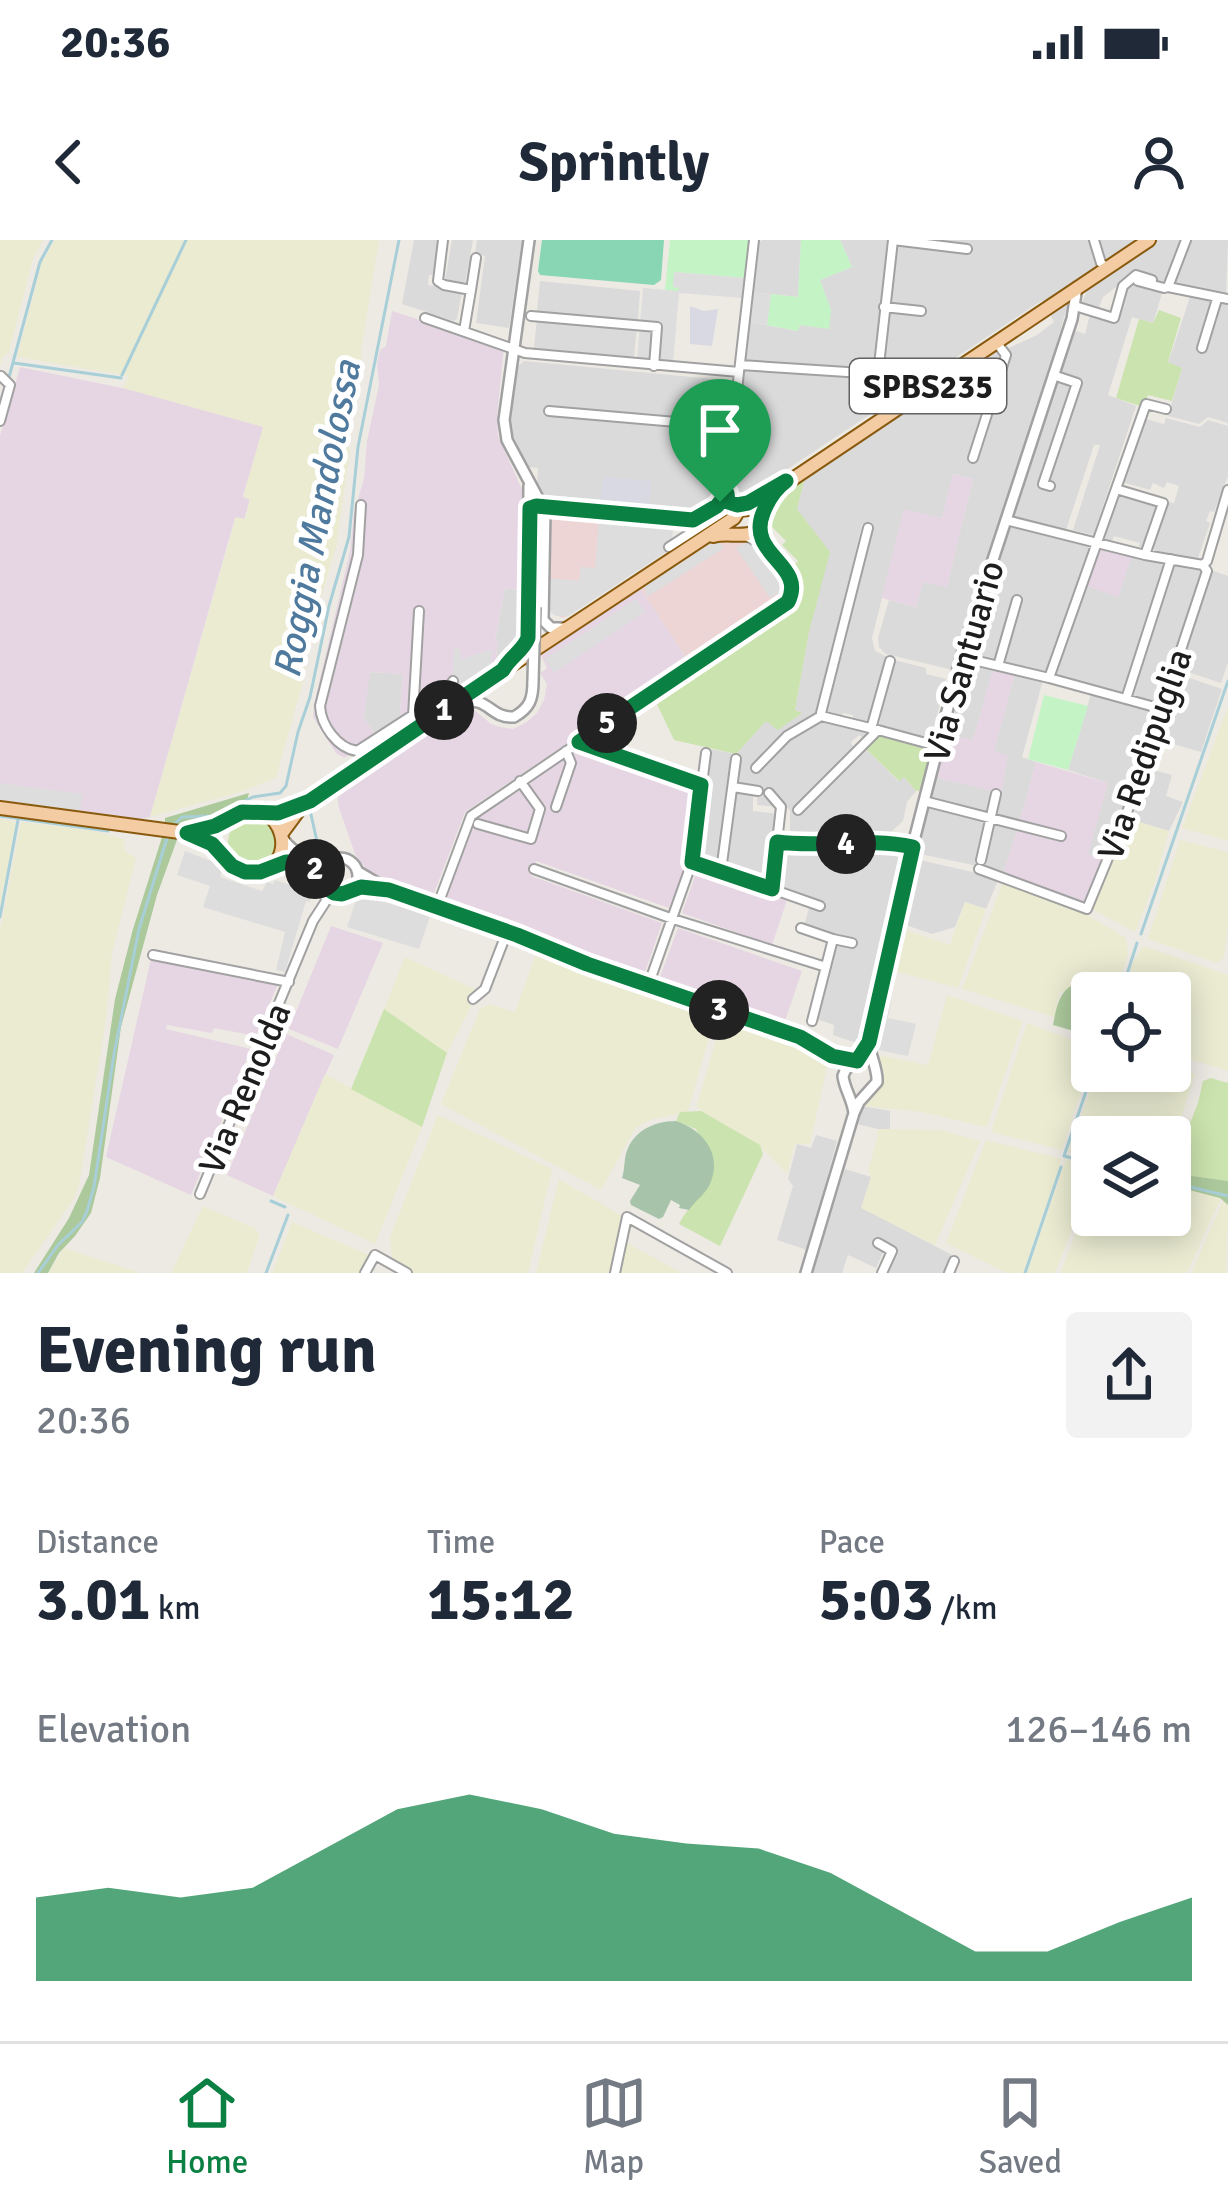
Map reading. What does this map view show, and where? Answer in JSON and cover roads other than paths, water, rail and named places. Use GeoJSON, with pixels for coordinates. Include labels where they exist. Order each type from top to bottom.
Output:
{"type":"FeatureCollection","features":[{"type":"Feature","properties":{"kind":"main road","name":"SPBS235"},"geometry":{"type":"LineString","coordinates":[[565,628],[1077,287],[1103,262],[1149,240]]}},
{"type":"Feature","properties":{"kind":"main road","name":"SPBS235"},"geometry":{"type":"LineString","coordinates":[[760,522],[783,483]]}},
{"type":"Feature","properties":{"kind":"main road"},"geometry":{"type":"LineString","coordinates":[[740,510],[756,512],[760,522],[752,534],[742,535],[735,529],[740,510]]}},
{"type":"Feature","properties":{"kind":"main road","name":"SPBS235"},"geometry":{"type":"LineString","coordinates":[[700,540],[742,535]]}},
{"type":"Feature","properties":{"kind":"main road"},"geometry":{"type":"LineString","coordinates":[[0,808],[176,831],[212,844],[232,866],[260,872],[280,856],[292,818],[314,798],[448,702],[565,628]]}},
{"type":"Feature","properties":{"kind":"main road"},"geometry":{"type":"LineString","coordinates":[[267,814],[292,810],[314,798]]}},
{"type":"Feature","properties":{"kind":"main road"},"geometry":{"type":"LineString","coordinates":[[176,831],[259,811],[277,822],[283,837]]}},
{"type":"Feature","properties":{"kind":"main road"},"geometry":{"type":"LineString","coordinates":[[224,854],[222,834],[228,821]]}},
{"type":"Feature","properties":{"kind":"street"},"geometry":{"type":"LineString","coordinates":[[443,240],[438,281],[470,290]]}},
{"type":"Feature","properties":{"kind":"street"},"geometry":{"type":"LineString","coordinates":[[529,240],[503,420],[535,510],[543,620],[550,628],[565,628]]}},
{"type":"Feature","properties":{"kind":"street"},"geometry":{"type":"LineString","coordinates":[[740,510],[726,496],[754,240]]}},
{"type":"Feature","properties":{"kind":"street"},"geometry":{"type":"LineString","coordinates":[[425,318],[525,353],[654,365],[878,374],[893,240],[967,249]]}},
{"type":"Feature","properties":{"kind":"street"},"geometry":{"type":"LineString","coordinates":[[1094,240],[1103,262]]}},
{"type":"Feature","properties":{"kind":"street"},"geometry":{"type":"LineString","coordinates":[[1168,287],[1186,240]]}},
{"type":"Feature","properties":{"kind":"street"},"geometry":{"type":"LineString","coordinates":[[464,331],[476,258]]}},
{"type":"Feature","properties":{"kind":"street"},"geometry":{"type":"LineString","coordinates":[[1075,306],[1114,318],[1123,286],[1136,275],[1152,280]]}},
{"type":"Feature","properties":{"kind":"street"},"geometry":{"type":"LineString","coordinates":[[1138,281],[1222,299],[1202,348]]}},
{"type":"Feature","properties":{"kind":"street","name":"Via Santuario"},"geometry":{"type":"LineString","coordinates":[[873,1066],[869,1042],[937,746],[961,657],[1054,375],[1077,287]]}},
{"type":"Feature","properties":{"kind":"street"},"geometry":{"type":"LineString","coordinates":[[884,308],[921,311]]}},
{"type":"Feature","properties":{"kind":"street"},"geometry":{"type":"LineString","coordinates":[[530,316],[657,327],[654,365]]}},
{"type":"Feature","properties":{"kind":"street"},"geometry":{"type":"LineString","coordinates":[[974,458],[1006,356],[995,341]]}},
{"type":"Feature","properties":{"kind":"street"},"geometry":{"type":"LineString","coordinates":[[1050,486],[1043,484],[1077,382],[1054,375]]}},
{"type":"Feature","properties":{"kind":"street"},"geometry":{"type":"LineString","coordinates":[[0,421],[10,388],[6,379]]}},
{"type":"Feature","properties":{"kind":"street"},"geometry":{"type":"LineString","coordinates":[[1049,678],[1147,404],[1166,410]]}},
{"type":"Feature","properties":{"kind":"street"},"geometry":{"type":"LineString","coordinates":[[549,411],[734,428]]}},
{"type":"Feature","properties":{"kind":"street"},"geometry":{"type":"LineString","coordinates":[[1116,489],[1163,503],[1145,555]]}},
{"type":"Feature","properties":{"kind":"street","name":"Via Redipuglia"},"geometry":{"type":"LineString","coordinates":[[990,818],[980,865],[1087,909],[1162,709],[1228,490]]}},
{"type":"Feature","properties":{"kind":"street"},"geometry":{"type":"LineString","coordinates":[[535,510],[696,519],[726,496]]}},
{"type":"Feature","properties":{"kind":"street"},"geometry":{"type":"LineString","coordinates":[[361,505],[358,555],[320,706],[321,717],[340,746],[357,752],[413,716],[448,702],[477,700],[498,714],[514,717],[529,705],[533,695],[535,510]]}},
{"type":"Feature","properties":{"kind":"street"},"geometry":{"type":"LineString","coordinates":[[488,705],[489,691],[528,638],[535,510]]}},
{"type":"Feature","properties":{"kind":"street"},"geometry":{"type":"LineString","coordinates":[[669,547],[740,510]]}},
{"type":"Feature","properties":{"kind":"street"},"geometry":{"type":"LineString","coordinates":[[1006,520],[1203,565]]}},
{"type":"Feature","properties":{"kind":"street"},"geometry":{"type":"LineString","coordinates":[[760,522],[763,545]]}},
{"type":"Feature","properties":{"kind":"street"},"geometry":{"type":"LineString","coordinates":[[821,716],[868,528]]}},
{"type":"Feature","properties":{"kind":"street"},"geometry":{"type":"LineString","coordinates":[[1216,531],[1228,535]]}},
{"type":"Feature","properties":{"kind":"street"},"geometry":{"type":"LineString","coordinates":[[436,908],[467,819],[788,602],[793,586],[788,574],[763,545],[742,535]]}},
{"type":"Feature","properties":{"kind":"street"},"geometry":{"type":"LineString","coordinates":[[1126,699],[1171,559]]}},
{"type":"Feature","properties":{"kind":"street"},"geometry":{"type":"LineString","coordinates":[[998,666],[1017,600]]}},
{"type":"Feature","properties":{"kind":"street"},"geometry":{"type":"LineString","coordinates":[[413,716],[419,611]]}},
{"type":"Feature","properties":{"kind":"street"},"geometry":{"type":"LineString","coordinates":[[961,657],[1162,709]]}},
{"type":"Feature","properties":{"kind":"street"},"geometry":{"type":"LineString","coordinates":[[798,810],[874,729],[890,661]]}},
{"type":"Feature","properties":{"kind":"street"},"geometry":{"type":"LineString","coordinates":[[448,702],[453,681]]}},
{"type":"Feature","properties":{"kind":"street"},"geometry":{"type":"LineString","coordinates":[[756,768],[787,736],[821,716],[937,746]]}},
{"type":"Feature","properties":{"kind":"street"},"geometry":{"type":"LineString","coordinates":[[579,742],[701,785]]}},
{"type":"Feature","properties":{"kind":"street"},"geometry":{"type":"LineString","coordinates":[[556,807],[572,764],[566,751]]}},
{"type":"Feature","properties":{"kind":"street"},"geometry":{"type":"LineString","coordinates":[[648,986],[692,862],[706,753]]}},
{"type":"Feature","properties":{"kind":"street"},"geometry":{"type":"LineString","coordinates":[[721,871],[736,759]]}},
{"type":"Feature","properties":{"kind":"street"},"geometry":{"type":"LineString","coordinates":[[478,824],[531,839],[540,808],[520,782]]}},
{"type":"Feature","properties":{"kind":"street"},"geometry":{"type":"LineString","coordinates":[[733,787],[764,792],[782,807],[772,889]]}},
{"type":"Feature","properties":{"kind":"street"},"geometry":{"type":"LineString","coordinates":[[990,818],[996,794]]}},
{"type":"Feature","properties":{"kind":"street"},"geometry":{"type":"LineString","coordinates":[[923,802],[1061,836]]}},
{"type":"Feature","properties":{"kind":"street"},"geometry":{"type":"LineString","coordinates":[[283,837],[300,855],[345,858],[352,863],[358,877],[353,889]]}},
{"type":"Feature","properties":{"kind":"street"},"geometry":{"type":"LineString","coordinates":[[777,842],[802,846],[892,842],[913,847]]}},
{"type":"Feature","properties":{"kind":"street"},"geometry":{"type":"LineString","coordinates":[[329,860],[323,881],[326,901],[353,889],[389,890]]}},
{"type":"Feature","properties":{"kind":"street"},"geometry":{"type":"LineString","coordinates":[[273,865],[302,862],[338,894]]}},
{"type":"Feature","properties":{"kind":"street"},"geometry":{"type":"LineString","coordinates":[[692,862],[820,906]]}},
{"type":"Feature","properties":{"kind":"street"},"geometry":{"type":"LineString","coordinates":[[534,869],[826,967]]}},
{"type":"Feature","properties":{"kind":"street"},"geometry":{"type":"LineString","coordinates":[[357,871],[389,890],[436,908],[800,1037],[832,1056],[873,1066],[877,1082],[854,1113],[806,1273]]}},
{"type":"Feature","properties":{"kind":"street","name":"Via Renolda"},"geometry":{"type":"LineString","coordinates":[[200,1193],[313,921],[326,901]]}},
{"type":"Feature","properties":{"kind":"street"},"geometry":{"type":"LineString","coordinates":[[801,928],[852,943]]}},
{"type":"Feature","properties":{"kind":"street"},"geometry":{"type":"LineString","coordinates":[[473,999],[485,988],[508,932]]}},
{"type":"Feature","properties":{"kind":"street"},"geometry":{"type":"LineString","coordinates":[[812,1021],[833,939]]}},
{"type":"Feature","properties":{"kind":"street","name":"Via Renolda"},"geometry":{"type":"LineString","coordinates":[[153,955],[289,982]]}},
{"type":"Feature","properties":{"kind":"street","name":"Via Santuario"},"geometry":{"type":"LineString","coordinates":[[855,1061],[869,1042]]}},
{"type":"Feature","properties":{"kind":"street"},"geometry":{"type":"LineString","coordinates":[[832,1056],[850,1092],[854,1113]]}},
{"type":"Feature","properties":{"kind":"street"},"geometry":{"type":"LineString","coordinates":[[843,1076],[855,1061]]}},
{"type":"Feature","properties":{"kind":"street"},"geometry":{"type":"LineString","coordinates":[[850,1092],[866,1095]]}},
{"type":"Feature","properties":{"kind":"street"},"geometry":{"type":"LineString","coordinates":[[615,1273],[627,1217],[727,1273]]}},
{"type":"Feature","properties":{"kind":"street"},"geometry":{"type":"LineString","coordinates":[[878,1243],[892,1251],[882,1273]]}},
{"type":"Feature","properties":{"kind":"street"},"geometry":{"type":"LineString","coordinates":[[365,1273],[375,1256],[407,1273]]}},
{"type":"Feature","properties":{"kind":"street"},"geometry":{"type":"LineString","coordinates":[[949,1273],[954,1261]]}},
{"type":"Feature","properties":{"kind":"waterway"},"geometry":{"type":"LineString","coordinates":[[8,381],[40,262],[52,240]]}},
{"type":"Feature","properties":{"kind":"waterway"},"geometry":{"type":"LineString","coordinates":[[122,375],[186,240]]}},
{"type":"Feature","properties":{"kind":"waterway","name":"Roggia Mandolossa"},"geometry":{"type":"LineString","coordinates":[[175,824],[182,817],[212,816],[253,797],[280,793],[286,786],[349,537],[358,447],[399,240]]}},
{"type":"Feature","properties":{"kind":"waterway"},"geometry":{"type":"LineString","coordinates":[[14,363],[121,378]]}},
{"type":"Feature","properties":{"kind":"waterway"},"geometry":{"type":"LineString","coordinates":[[1141,934],[1228,681]]}},
{"type":"Feature","properties":{"kind":"waterway"},"geometry":{"type":"LineString","coordinates":[[310,810],[320,855]]}},
{"type":"Feature","properties":{"kind":"waterway"},"geometry":{"type":"LineString","coordinates":[[0,816],[108,831]]}},
{"type":"Feature","properties":{"kind":"waterway"},"geometry":{"type":"LineString","coordinates":[[0,917],[18,820]]}},
{"type":"Feature","properties":{"kind":"waterway","name":"Roggia Mandolossa"},"geometry":{"type":"LineString","coordinates":[[38,1273],[87,1211],[139,929],[167,838]]}},
{"type":"Feature","properties":{"kind":"waterway"},"geometry":{"type":"LineString","coordinates":[[1128,972],[1137,943]]}},
{"type":"Feature","properties":{"kind":"waterway"},"geometry":{"type":"LineString","coordinates":[[1078,1116],[1086,1092]]}},
{"type":"Feature","properties":{"kind":"waterway"},"geometry":{"type":"LineString","coordinates":[[1071,1135],[1064,1156],[1071,1158]]}},
{"type":"Feature","properties":{"kind":"waterway"},"geometry":{"type":"LineString","coordinates":[[1025,1273],[1061,1167]]}},
{"type":"Feature","properties":{"kind":"waterway"},"geometry":{"type":"LineString","coordinates":[[1191,1187],[1228,1196]]}},
{"type":"Feature","properties":{"kind":"waterway"},"geometry":{"type":"LineString","coordinates":[[271,1201],[285,1207]]}},
{"type":"Feature","properties":{"kind":"waterway"},"geometry":{"type":"LineString","coordinates":[[266,1273],[288,1215]]}}]}
